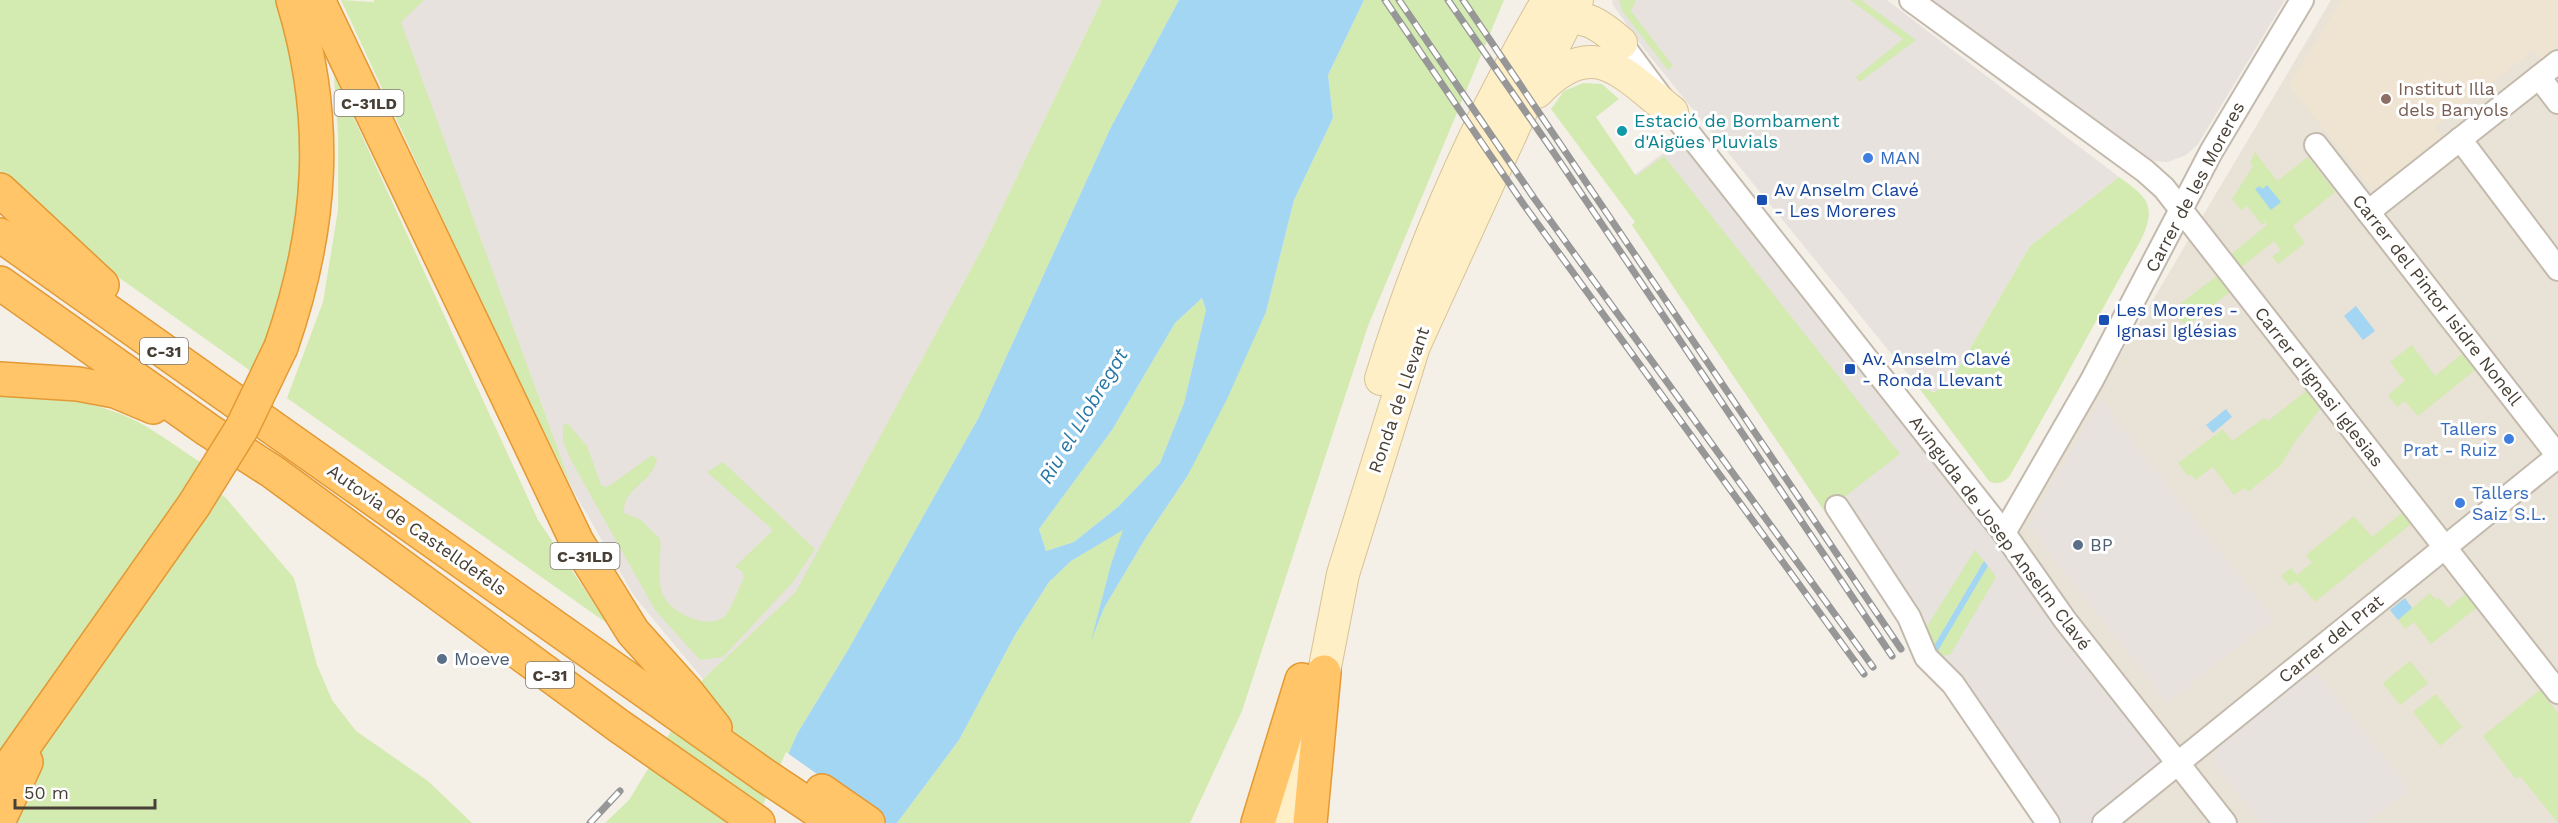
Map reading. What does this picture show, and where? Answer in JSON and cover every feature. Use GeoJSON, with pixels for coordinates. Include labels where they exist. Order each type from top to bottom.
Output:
{"type":"FeatureCollection","features":[{"type":"Feature","properties":{"kind":"highway"},"geometry":{"type":"LineString","coordinates":[[0,780],[194,505],[242,428],[281,347],[304,271],[314,218],[318,172],[316,112],[311,78],[293,0]]}},
{"type":"Feature","properties":{"kind":"highway","name":"C-31LD"},"geometry":{"type":"LineString","coordinates":[[318,0],[567,522],[595,574],[633,632],[685,690],[716,729],[764,775]]}},
{"type":"Feature","properties":{"kind":"highway"},"geometry":{"type":"LineString","coordinates":[[0,190],[27,218],[112,294]]}},
{"type":"Feature","properties":{"kind":"highway"},"geometry":{"type":"LineString","coordinates":[[0,212],[112,294],[328,467]]}},
{"type":"Feature","properties":{"kind":"highway","name":"Autovia de Castelldefels"},"geometry":{"type":"LineString","coordinates":[[0,235],[764,775],[836,823]]}},
{"type":"Feature","properties":{"kind":"highway","name":"Autovia de Castelldefels"},"geometry":{"type":"LineString","coordinates":[[0,283],[208,430],[273,472],[619,726],[749,817]]}},
{"type":"Feature","properties":{"kind":"highway"},"geometry":{"type":"LineString","coordinates":[[0,379],[78,384],[115,391],[208,430]]}},
{"type":"Feature","properties":{"kind":"highway"},"geometry":{"type":"LineString","coordinates":[[0,818],[32,748],[91,652]]}},
{"type":"Feature","properties":{"kind":"highway"},"geometry":{"type":"LineString","coordinates":[[1258,823],[1313,676]]}},
{"type":"Feature","properties":{"kind":"highway"},"geometry":{"type":"LineString","coordinates":[[1310,823],[1313,676]]}},
{"type":"Feature","properties":{"kind":"highway"},"geometry":{"type":"LineString","coordinates":[[685,690],[752,741],[868,823]]}},
{"type":"Feature","properties":{"kind":"main road"},"geometry":{"type":"LineString","coordinates":[[1603,0],[1621,43]]}},
{"type":"Feature","properties":{"kind":"main road"},"geometry":{"type":"LineString","coordinates":[[1556,11],[1596,23],[1621,43]]}},
{"type":"Feature","properties":{"kind":"main road","name":"Ronda de Llevant"},"geometry":{"type":"LineString","coordinates":[[1275,823],[1313,676],[1414,346],[1524,105],[1556,11]]}},
{"type":"Feature","properties":{"kind":"main road","name":"Ronda de Llevant"},"geometry":{"type":"LineString","coordinates":[[1287,823],[1298,770],[1334,536],[1395,335],[1463,162],[1556,11]]}},
{"type":"Feature","properties":{"kind":"main road"},"geometry":{"type":"LineString","coordinates":[[1524,105],[1562,69],[1580,62],[1592,61],[1610,66],[1672,111]]}},
{"type":"Feature","properties":{"kind":"street","name":"Carrer d'Ignasi Iglesias"},"geometry":{"type":"LineString","coordinates":[[1911,0],[2145,171],[2180,207],[2558,692]]}},
{"type":"Feature","properties":{"kind":"street","name":"Carrer de les Moreres"},"geometry":{"type":"LineString","coordinates":[[2004,533],[2092,380],[2147,276],[2180,207],[2302,0]]}},
{"type":"Feature","properties":{"kind":"street","name":"Avinguda de Josep Anselm Clavé"},"geometry":{"type":"LineString","coordinates":[[1621,43],[2004,533],[2065,620],[2225,823]]}},
{"type":"Feature","properties":{"kind":"street"},"geometry":{"type":"LineString","coordinates":[[2368,212],[2558,62]]}},
{"type":"Feature","properties":{"kind":"street"},"geometry":{"type":"LineString","coordinates":[[2539,77],[2558,102]]}},
{"type":"Feature","properties":{"kind":"street"},"geometry":{"type":"LineString","coordinates":[[2460,139],[2558,269]]}},
{"type":"Feature","properties":{"kind":"street","name":"Carrer del Pintor Isidre Nonell"},"geometry":{"type":"LineString","coordinates":[[2316,145],[2556,462]]}},
{"type":"Feature","properties":{"kind":"street","name":"Carrer del Prat"},"geometry":{"type":"LineString","coordinates":[[2104,823],[2445,548],[2556,462]]}},
{"type":"Feature","properties":{"kind":"street"},"geometry":{"type":"LineString","coordinates":[[1837,507],[1909,617],[1926,657],[1953,684],[2048,823]]}},
{"type":"Feature","properties":{"kind":"shaded area"},"geometry":{"type":"Polygon","coordinates":[[[424,0],[1102,0],[984,245],[795,594],[703,679],[634,596],[573,490],[400,22],[424,0]]]}},
{"type":"Feature","properties":{"kind":"shaded area"},"geometry":{"type":"Polygon","coordinates":[[[1612,0],[1887,0],[2119,177],[2030,246],[1949,384],[1940,391],[1925,391],[1919,388],[1644,49],[1613,5],[1612,0]]]}},
{"type":"Feature","properties":{"kind":"shaded area"},"geometry":{"type":"Polygon","coordinates":[[[1928,0],[2285,0],[2198,144],[2186,155],[2168,162],[2154,161],[2133,151],[1928,0]]]}},
{"type":"Feature","properties":{"kind":"shaded area"},"geometry":{"type":"Polygon","coordinates":[[[2331,0],[2558,0],[2558,823],[2055,823],[1942,655],[2331,0]]]}},
{"type":"Feature","properties":{"kind":"shaded area","name":"Institut Illa dels Banyols"},"geometry":{"type":"Polygon","coordinates":[[[2341,0],[2558,0],[2558,46],[2542,59],[2534,50],[2435,127],[2443,137],[2373,191],[2289,85],[2341,0]]]}},
{"type":"Feature","properties":{"kind":"shaded area"},"geometry":{"type":"Polygon","coordinates":[[[1682,139],[1963,496],[2163,760],[2159,769],[2092,823],[2035,823],[1908,640],[1879,593],[1632,225],[1635,222],[1613,191],[1682,139]]]}},
{"type":"Feature","properties":{"kind":"shaded area"},"geometry":{"type":"Polygon","coordinates":[[[2101,400],[2274,618],[2167,704],[2028,526],[2101,400]]]}},
{"type":"Feature","properties":{"kind":"shaded area"},"geometry":{"type":"Polygon","coordinates":[[[2317,672],[2410,789],[2368,823],[2261,823],[2213,763],[2216,748],[2303,676],[2307,680],[2317,672]]]}},
{"type":"Feature","properties":{"kind":"green space"},"geometry":{"type":"Polygon","coordinates":[[[0,0],[278,0],[293,55],[304,156],[296,237],[271,330],[252,372],[114,274],[0,171],[0,0]]]}},
{"type":"Feature","properties":{"kind":"green space"},"geometry":{"type":"Polygon","coordinates":[[[341,0],[374,2],[374,0],[424,0],[401,22],[573,490],[499,340],[341,0]]]}},
{"type":"Feature","properties":{"kind":"green space"},"geometry":{"type":"Polygon","coordinates":[[[1102,0],[1179,0],[1110,129],[979,417],[848,650],[797,734],[758,823],[605,823],[629,800],[703,679],[795,593],[984,245],[1102,0]]]}},
{"type":"Feature","properties":{"kind":"green space"},"geometry":{"type":"Polygon","coordinates":[[[1364,0],[1504,0],[1368,326],[1242,711],[1190,823],[897,823],[959,740],[1015,635],[1049,582],[1071,561],[1124,529],[1111,564],[1093,635],[1104,608],[1145,539],[1188,475],[1266,312],[1294,200],[1333,118],[1328,75],[1364,0]]]}},
{"type":"Feature","properties":{"kind":"green space"},"geometry":{"type":"Polygon","coordinates":[[[1619,0],[1636,0],[1631,11],[1673,66],[1668,70],[1622,11],[1619,0]]]}},
{"type":"Feature","properties":{"kind":"green space"},"geometry":{"type":"Polygon","coordinates":[[[1850,0],[1861,0],[1916,40],[1860,82],[1856,77],[1903,39],[1850,0]]]}},
{"type":"Feature","properties":{"kind":"green space"},"geometry":{"type":"Polygon","coordinates":[[[334,75],[538,520],[608,624],[287,398],[323,302],[338,210],[338,134],[334,75]]]}},
{"type":"Feature","properties":{"kind":"green space"},"geometry":{"type":"Polygon","coordinates":[[[1583,83],[1602,84],[1619,99],[1596,117],[1636,176],[1664,156],[1900,454],[1825,512],[1632,225],[1635,222],[1551,109],[1564,91],[1583,83]]]}},
{"type":"Feature","properties":{"kind":"green space"},"geometry":{"type":"Polygon","coordinates":[[[2255,152],[2277,181],[2308,157],[2335,192],[2293,226],[2305,243],[2278,264],[2272,257],[2281,250],[2274,241],[2239,269],[2229,256],[2267,225],[2265,222],[2262,225],[2247,206],[2241,210],[2232,199],[2253,166],[2250,162],[2255,152]]]}},
{"type":"Feature","properties":{"kind":"green space"},"geometry":{"type":"Polygon","coordinates":[[[2119,177],[2137,191],[2147,203],[2148,218],[2141,240],[2009,477],[2000,483],[1989,481],[1919,388],[1934,392],[1948,386],[2030,246],[2119,177]]]}},
{"type":"Feature","properties":{"kind":"green space"},"geometry":{"type":"Polygon","coordinates":[[[2217,276],[2230,292],[2187,325],[2168,313],[2217,276]]]}},
{"type":"Feature","properties":{"kind":"green space"},"geometry":{"type":"Polygon","coordinates":[[[1202,298],[1206,310],[1184,403],[1160,463],[1119,506],[1074,542],[1046,551],[1039,529],[1112,430],[1175,323],[1202,298]]]}},
{"type":"Feature","properties":{"kind":"green space"},"geometry":{"type":"Polygon","coordinates":[[[2412,345],[2435,376],[2462,354],[2475,370],[2418,416],[2405,401],[2397,407],[2388,395],[2405,381],[2390,362],[2412,345]]]}},
{"type":"Feature","properties":{"kind":"green space"},"geometry":{"type":"Polygon","coordinates":[[[2306,391],[2320,409],[2280,466],[2248,492],[2244,488],[2234,495],[2213,467],[2195,480],[2191,474],[2188,476],[2178,463],[2223,429],[2232,441],[2264,418],[2268,421],[2306,391]]]}},
{"type":"Feature","properties":{"kind":"green space"},"geometry":{"type":"Polygon","coordinates":[[[0,394],[44,397],[101,407],[150,429],[203,464],[193,480],[225,497],[294,578],[317,665],[332,700],[356,731],[428,781],[472,823],[0,823],[0,394]]]}},
{"type":"Feature","properties":{"kind":"green space"},"geometry":{"type":"Polygon","coordinates":[[[568,424],[587,446],[601,485],[606,487],[652,455],[657,459],[649,475],[628,497],[624,513],[641,520],[660,539],[661,589],[667,602],[682,614],[711,622],[726,615],[744,577],[742,571],[735,567],[773,530],[707,472],[723,462],[815,549],[793,582],[723,657],[700,660],[655,610],[571,460],[563,441],[563,425],[568,424]]]}},
{"type":"Feature","properties":{"kind":"green space"},"geometry":{"type":"Polygon","coordinates":[[[2402,513],[2411,524],[2315,602],[2297,581],[2290,586],[2281,576],[2291,568],[2297,575],[2312,563],[2306,555],[2354,516],[2372,537],[2402,513]]]}},
{"type":"Feature","properties":{"kind":"green space"},"geometry":{"type":"Polygon","coordinates":[[[1975,550],[1984,561],[1931,651],[1924,631],[1975,550]]]}},
{"type":"Feature","properties":{"kind":"green space"},"geometry":{"type":"Polygon","coordinates":[[[1988,566],[1996,577],[1950,655],[1933,656],[1931,651],[1936,653],[1988,566]]]}},
{"type":"Feature","properties":{"kind":"green space"},"geometry":{"type":"Polygon","coordinates":[[[2430,593],[2436,600],[2439,598],[2448,608],[2465,594],[2476,608],[2431,644],[2414,622],[2405,629],[2398,620],[2430,593]]]}},
{"type":"Feature","properties":{"kind":"green space"},"geometry":{"type":"Polygon","coordinates":[[[2410,661],[2428,683],[2400,705],[2383,683],[2410,661]]]}},
{"type":"Feature","properties":{"kind":"green space"},"geometry":{"type":"Polygon","coordinates":[[[2540,690],[2558,713],[2558,823],[2520,776],[2516,779],[2483,736],[2540,690]]]}},
{"type":"Feature","properties":{"kind":"green space"},"geometry":{"type":"Polygon","coordinates":[[[2436,694],[2462,727],[2440,746],[2413,712],[2436,694]]]}},
{"type":"Feature","properties":{"kind":"water","name":"Riu el Llobregat"},"geometry":{"type":"Polygon","coordinates":[[[1179,0],[1364,0],[1328,75],[1333,118],[1294,200],[1266,312],[1227,399],[1188,475],[1145,539],[1104,608],[1091,641],[1111,564],[1123,530],[1071,561],[1049,582],[1015,635],[959,740],[897,823],[758,823],[797,734],[848,650],[979,417],[1110,129],[1179,0]],[[1202,298],[1175,323],[1112,430],[1039,529],[1046,551],[1074,542],[1119,506],[1160,463],[1184,403],[1206,310],[1202,298]]]}},
{"type":"Feature","properties":{"kind":"water"},"geometry":{"type":"Polygon","coordinates":[[[2267,185],[2281,202],[2271,210],[2255,189],[2260,186],[2262,189],[2267,185]]]}},
{"type":"Feature","properties":{"kind":"water"},"geometry":{"type":"Polygon","coordinates":[[[2356,306],[2375,331],[2363,340],[2344,316],[2356,306]]]}},
{"type":"Feature","properties":{"kind":"water"},"geometry":{"type":"Polygon","coordinates":[[[2226,409],[2232,417],[2213,433],[2206,425],[2226,409]]]}},
{"type":"Feature","properties":{"kind":"water"},"geometry":{"type":"Polygon","coordinates":[[[1984,561],[1988,566],[1936,654],[1931,651],[1984,561]]]}},
{"type":"Feature","properties":{"kind":"water"},"geometry":{"type":"Polygon","coordinates":[[[2405,598],[2412,608],[2398,620],[2390,610],[2405,598]]]}},
{"type":"Feature","properties":{"kind":"pier"},"geometry":{"type":"Polygon","coordinates":[[[786,752],[886,823],[755,823],[786,752]]]}},
{"type":"Feature","properties":{"kind":"railway"},"geometry":{"type":"LineString","coordinates":[[1385,0],[1524,205],[1864,674]]}},
{"type":"Feature","properties":{"kind":"railway"},"geometry":{"type":"LineString","coordinates":[[1399,0],[1534,198],[1873,667]]}},
{"type":"Feature","properties":{"kind":"railway"},"geometry":{"type":"LineString","coordinates":[[1448,0],[1552,150],[1892,656]]}},
{"type":"Feature","properties":{"kind":"railway"},"geometry":{"type":"LineString","coordinates":[[1463,0],[1901,649]]}},
{"type":"Feature","properties":{"kind":"railway"},"geometry":{"type":"LineString","coordinates":[[590,823],[620,791]]}},
{"type":"Feature","properties":{"kind":"place","name":"Institut Illa dels Banyols"},"geometry":{"type":"Point","coordinates":[2386,99]}},
{"type":"Feature","properties":{"kind":"place","name":"Estació de Bombament d'Aigües Pluvials"},"geometry":{"type":"Point","coordinates":[1622,131]}},
{"type":"Feature","properties":{"kind":"place","name":"MAN"},"geometry":{"type":"Point","coordinates":[1868,158]}},
{"type":"Feature","properties":{"kind":"place","name":"Av Anselm Clavé - Les Moreres"},"geometry":{"type":"Point","coordinates":[1762,200]}},
{"type":"Feature","properties":{"kind":"place","name":"Les Moreres - Ignasi Iglésias"},"geometry":{"type":"Point","coordinates":[2104,320]}},
{"type":"Feature","properties":{"kind":"place","name":"Av. Anselm Clavé - Ronda Llevant"},"geometry":{"type":"Point","coordinates":[1850,369]}},
{"type":"Feature","properties":{"kind":"place","name":"Tallers Prat - Ruiz"},"geometry":{"type":"Point","coordinates":[2509,439]}},
{"type":"Feature","properties":{"kind":"place","name":"Tallers Saiz S.L."},"geometry":{"type":"Point","coordinates":[2460,503]}},
{"type":"Feature","properties":{"kind":"place","name":"BP"},"geometry":{"type":"Point","coordinates":[2078,545]}},
{"type":"Feature","properties":{"kind":"place","name":"Moeve"},"geometry":{"type":"Point","coordinates":[442,659]}}]}
